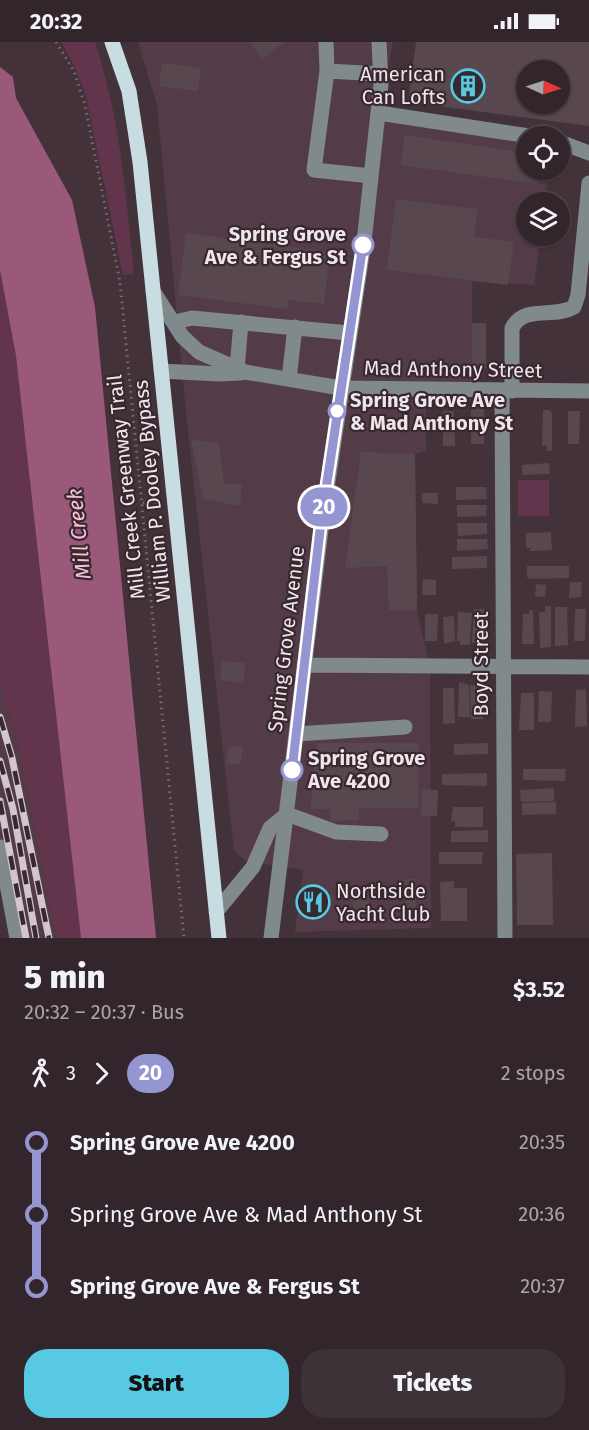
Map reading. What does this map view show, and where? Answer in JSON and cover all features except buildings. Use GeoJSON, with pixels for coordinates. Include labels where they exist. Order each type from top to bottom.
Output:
{"type":"FeatureCollection","features":[{"type":"Feature","properties":{"kind":"main road","name":"William P. Dooley Bypass"},"geometry":{"type":"LineString","coordinates":[[112,42],[129,91],[140,162],[219,938]]}},
{"type":"Feature","properties":{"kind":"street"},"geometry":{"type":"LineString","coordinates":[[326,42],[327,71],[314,170],[371,176]]}},
{"type":"Feature","properties":{"kind":"street","name":"Spring Grove Avenue"},"geometry":{"type":"LineString","coordinates":[[272,938],[304,665],[379,112],[380,42]]}},
{"type":"Feature","properties":{"kind":"street"},"geometry":{"type":"LineString","coordinates":[[327,71],[381,74]]}},
{"type":"Feature","properties":{"kind":"street"},"geometry":{"type":"LineString","coordinates":[[379,112],[516,134]]}},
{"type":"Feature","properties":{"kind":"street"},"geometry":{"type":"LineString","coordinates":[[570,146],[589,153]]}},
{"type":"Feature","properties":{"kind":"street"},"geometry":{"type":"LineString","coordinates":[[584,268],[589,183]]}},
{"type":"Feature","properties":{"kind":"street","name":"Boyd Street"},"geometry":{"type":"LineString","coordinates":[[505,938],[501,667],[507,391],[512,328],[516,321],[525,315],[564,313],[574,307],[584,268]]}},
{"type":"Feature","properties":{"kind":"street","name":"Mad Anthony Street"},"geometry":{"type":"LineString","coordinates":[[153,291],[182,336],[199,352],[241,371],[341,388],[589,391]]}},
{"type":"Feature","properties":{"kind":"street"},"geometry":{"type":"LineString","coordinates":[[175,322],[192,318],[349,333]]}},
{"type":"Feature","properties":{"kind":"street"},"geometry":{"type":"LineString","coordinates":[[241,322],[241,371]]}},
{"type":"Feature","properties":{"kind":"street"},"geometry":{"type":"LineString","coordinates":[[289,380],[295,327]]}},
{"type":"Feature","properties":{"kind":"street","name":"Mad Anthony Street"},"geometry":{"type":"LineString","coordinates":[[161,371],[219,374],[241,371]]}},
{"type":"Feature","properties":{"kind":"street"},"geometry":{"type":"LineString","coordinates":[[304,665],[589,667]]}},
{"type":"Feature","properties":{"kind":"street"},"geometry":{"type":"LineString","coordinates":[[296,734],[405,728]]}},
{"type":"Feature","properties":{"kind":"street"},"geometry":{"type":"LineString","coordinates":[[216,912],[253,867],[270,828],[286,814],[336,832],[381,834]]}},
{"type":"Feature","properties":{"kind":"street"},"geometry":{"type":"LineString","coordinates":[[0,847],[17,938]]}},
{"type":"Feature","properties":{"kind":"path","name":"Mill Creek Greenway Trail"},"geometry":{"type":"LineString","coordinates":[[56,42],[74,71],[85,105],[120,282],[184,938]]}},
{"type":"Feature","properties":{"kind":"shaded area"},"geometry":{"type":"Polygon","coordinates":[[[61,42],[95,42],[111,99],[116,128],[125,186],[134,274],[123,275],[86,96],[74,65],[61,42]]]}},
{"type":"Feature","properties":{"kind":"shaded area"},"geometry":{"type":"Polygon","coordinates":[[[138,42],[393,42],[379,113],[516,134],[516,180],[548,180],[546,192],[516,192],[516,246],[540,246],[534,285],[472,281],[473,390],[426,390],[426,451],[415,454],[417,611],[430,666],[431,928],[295,932],[303,870],[246,861],[234,851],[186,412],[157,105],[138,42]]]}},
{"type":"Feature","properties":{"kind":"shaded area"},"geometry":{"type":"Polygon","coordinates":[[[0,270],[16,356],[81,938],[56,938],[15,732],[0,684],[0,270]]]}},
{"type":"Feature","properties":{"kind":"shaded area"},"geometry":{"type":"Polygon","coordinates":[[[518,480],[549,480],[549,516],[518,516],[518,480]]]}},
{"type":"Feature","properties":{"kind":"shaded area"},"geometry":{"type":"Polygon","coordinates":[[[0,684],[15,732],[56,938],[10,938],[0,888],[0,684]]]}},
{"type":"Feature","properties":{"kind":"water","name":"Mill Creek"},"geometry":{"type":"Polygon","coordinates":[[[0,67],[13,77],[16,98],[72,200],[95,307],[156,938],[81,938],[16,356],[0,270],[0,67]]]}},
{"type":"Feature","properties":{"kind":"railway"},"geometry":{"type":"LineString","coordinates":[[0,717],[12,758],[49,938]]}},
{"type":"Feature","properties":{"kind":"railway"},"geometry":{"type":"LineString","coordinates":[[0,761],[13,809],[36,938]]}},
{"type":"Feature","properties":{"kind":"railway"},"geometry":{"type":"LineString","coordinates":[[0,801],[26,938]]}},
{"type":"Feature","properties":{"kind":"bus line","name":"20"},"geometry":{"type":"LineString","coordinates":[[292,770],[321,522],[363,245]]}},
{"type":"Feature","properties":{"kind":"place","name":"American Can Lofts"},"geometry":{"type":"Point","coordinates":[468,86]}},
{"type":"Feature","properties":{"kind":"place","name":"Spring Grove Ave & Fergus St"},"geometry":{"type":"Point","coordinates":[363,245]}},
{"type":"Feature","properties":{"kind":"place","name":"Spring Grove Ave & Mad Anthony St"},"geometry":{"type":"Point","coordinates":[337,411]}},
{"type":"Feature","properties":{"kind":"place","name":"Spring Grove Ave 4200"},"geometry":{"type":"Point","coordinates":[292,770]}},
{"type":"Feature","properties":{"kind":"place","name":"Northside Yacht Club"},"geometry":{"type":"Point","coordinates":[313,902]}}]}
